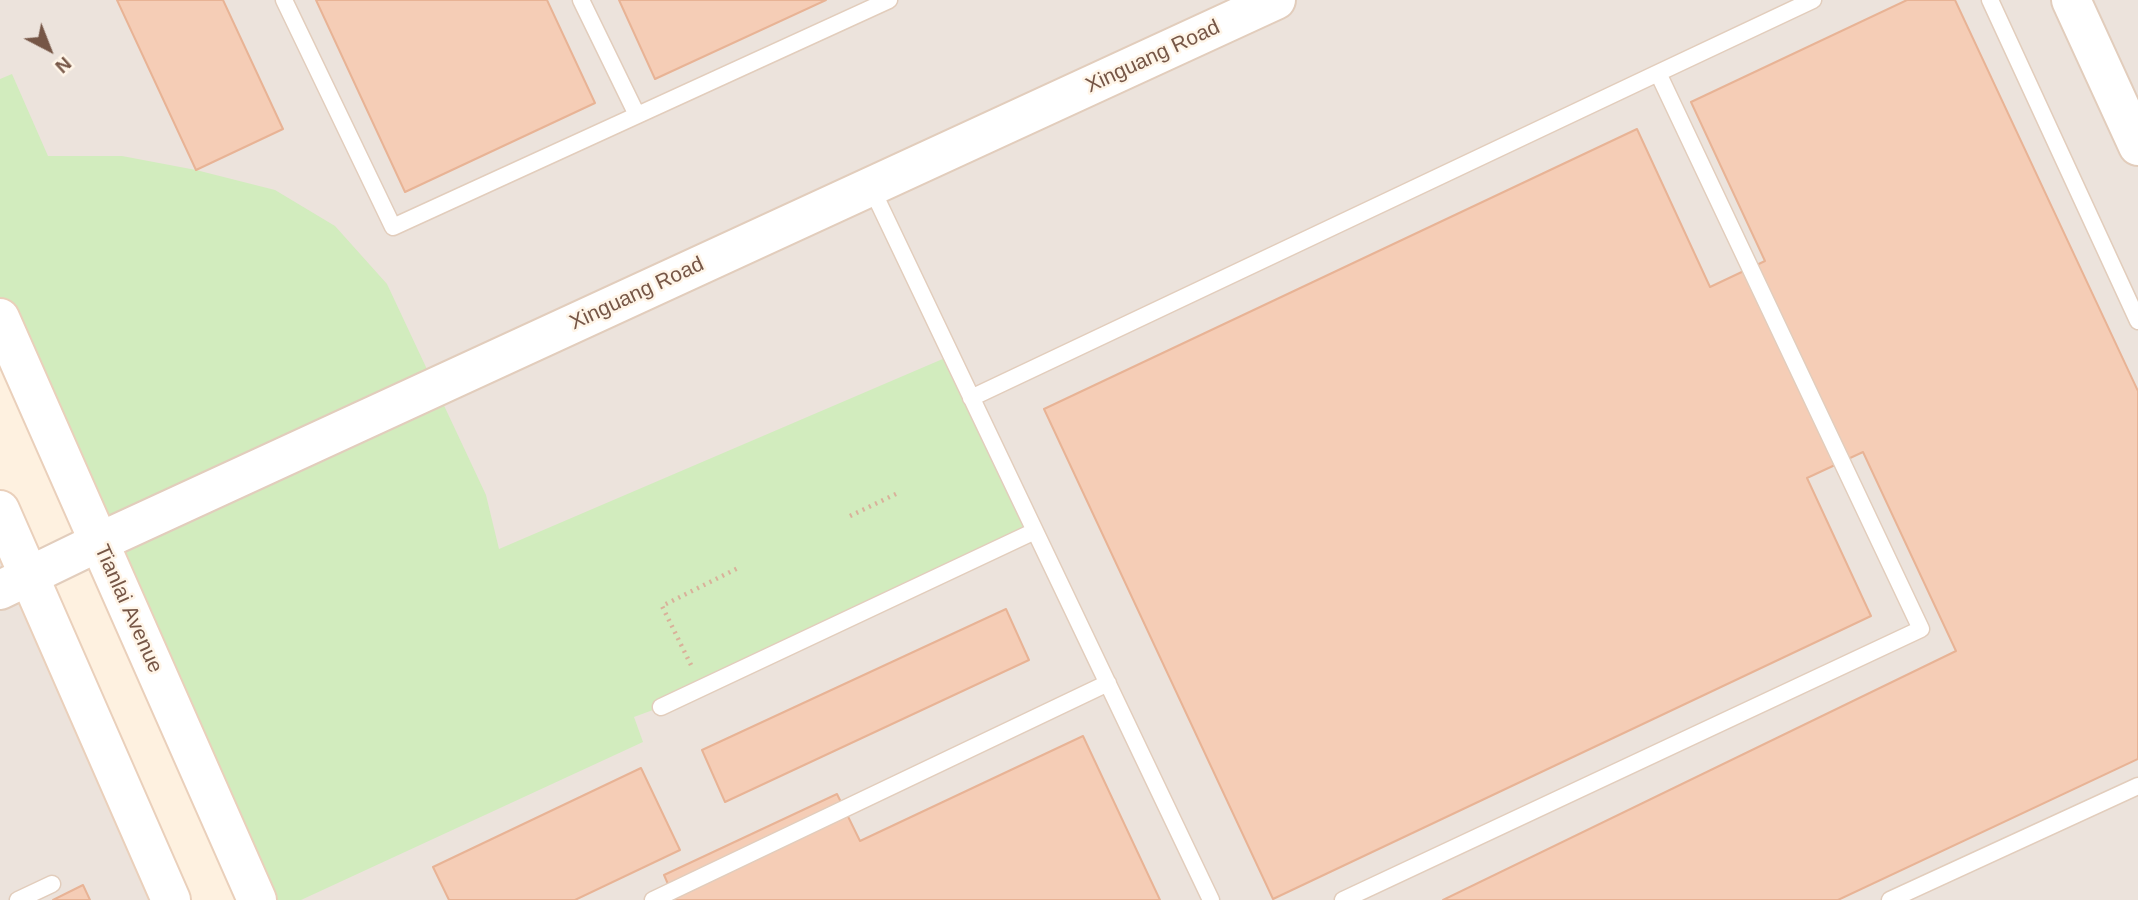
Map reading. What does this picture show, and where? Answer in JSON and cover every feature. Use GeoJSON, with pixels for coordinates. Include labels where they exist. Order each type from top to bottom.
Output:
{"type":"FeatureCollection","features":[{"type":"Feature","properties":{"kind":"street","name":"Xinguang Road"},"geometry":{"type":"LineString","coordinates":[[15,583],[1276,0]]}},
{"type":"Feature","properties":{"kind":"street"},"geometry":{"type":"LineString","coordinates":[[2071,0],[2138,146]]}},
{"type":"Feature","properties":{"kind":"street","name":"Tianlai Avenue"},"geometry":{"type":"LineString","coordinates":[[0,318],[257,900]]}},
{"type":"Feature","properties":{"kind":"street"},"geometry":{"type":"LineString","coordinates":[[0,510],[15,583],[171,900]]}},
{"type":"Feature","properties":{"kind":"lane"},"geometry":{"type":"LineString","coordinates":[[284,0],[393,227],[889,0]]}},
{"type":"Feature","properties":{"kind":"lane"},"geometry":{"type":"LineString","coordinates":[[581,0],[637,115]]}},
{"type":"Feature","properties":{"kind":"lane"},"geometry":{"type":"LineString","coordinates":[[971,398],[1812,0]]}},
{"type":"Feature","properties":{"kind":"lane"},"geometry":{"type":"LineString","coordinates":[[1990,0],[2138,321]]}},
{"type":"Feature","properties":{"kind":"lane"},"geometry":{"type":"LineString","coordinates":[[1343,900],[1921,629],[1658,73]]}},
{"type":"Feature","properties":{"kind":"lane"},"geometry":{"type":"LineString","coordinates":[[871,187],[1211,900]]}},
{"type":"Feature","properties":{"kind":"lane"},"geometry":{"type":"LineString","coordinates":[[661,707],[1035,531]]}},
{"type":"Feature","properties":{"kind":"lane"},"geometry":{"type":"LineString","coordinates":[[653,900],[1108,683]]}},
{"type":"Feature","properties":{"kind":"lane"},"geometry":{"type":"LineString","coordinates":[[1890,900],[2138,786]]}},
{"type":"Feature","properties":{"kind":"lane"},"geometry":{"type":"LineString","coordinates":[[18,900],[52,884]]}},
{"type":"Feature","properties":{"kind":"path"},"geometry":{"type":"LineString","coordinates":[[850,516],[900,492]]}},
{"type":"Feature","properties":{"kind":"path"},"geometry":{"type":"LineString","coordinates":[[702,688],[662,606],[740,567]]}},
{"type":"Feature","properties":{"kind":"shaded area"},"geometry":{"type":"Polygon","coordinates":[[[0,0],[2138,0],[2138,900],[257,900],[0,318],[0,0]]]}},
{"type":"Feature","properties":{"kind":"shaded area"},"geometry":{"type":"Polygon","coordinates":[[[0,509],[171,900],[0,900],[0,509]]]}},
{"type":"Feature","properties":{"kind":"green space"},"geometry":{"type":"Polygon","coordinates":[[[12,74],[48,156],[122,156],[196,170],[275,190],[335,226],[387,284],[486,495],[499,549],[952,355],[1035,531],[661,707],[634,717],[643,742],[301,900],[257,900],[0,318],[0,79],[12,74]]]}},
{"type":"Feature","properties":{"kind":"building"},"geometry":{"type":"Polygon","coordinates":[[[117,0],[223,0],[283,129],[196,170],[117,0]]]}},
{"type":"Feature","properties":{"kind":"building"},"geometry":{"type":"Polygon","coordinates":[[[316,0],[547,0],[595,103],[405,192],[316,0]]]}},
{"type":"Feature","properties":{"kind":"building"},"geometry":{"type":"Polygon","coordinates":[[[619,0],[826,0],[655,79],[619,0]]]}},
{"type":"Feature","properties":{"kind":"building"},"geometry":{"type":"Polygon","coordinates":[[[1907,0],[1955,0],[2138,391],[2138,759],[1838,900],[1443,900],[1956,651],[1863,452],[1807,478],[1871,616],[1273,899],[1044,409],[1637,129],[1710,287],[1765,261],[1691,102],[1907,0]]]}},
{"type":"Feature","properties":{"kind":"building"},"geometry":{"type":"Polygon","coordinates":[[[1006,609],[1029,660],[725,802],[702,750],[1006,609]]]}},
{"type":"Feature","properties":{"kind":"building"},"geometry":{"type":"Polygon","coordinates":[[[1083,736],[1160,900],[675,900],[664,875],[837,794],[860,841],[1083,736]]]}},
{"type":"Feature","properties":{"kind":"building"},"geometry":{"type":"Polygon","coordinates":[[[641,768],[680,850],[575,900],[449,900],[433,867],[641,768]]]}},
{"type":"Feature","properties":{"kind":"building"},"geometry":{"type":"Polygon","coordinates":[[[83,885],[90,900],[53,900],[83,885]]]}}]}
